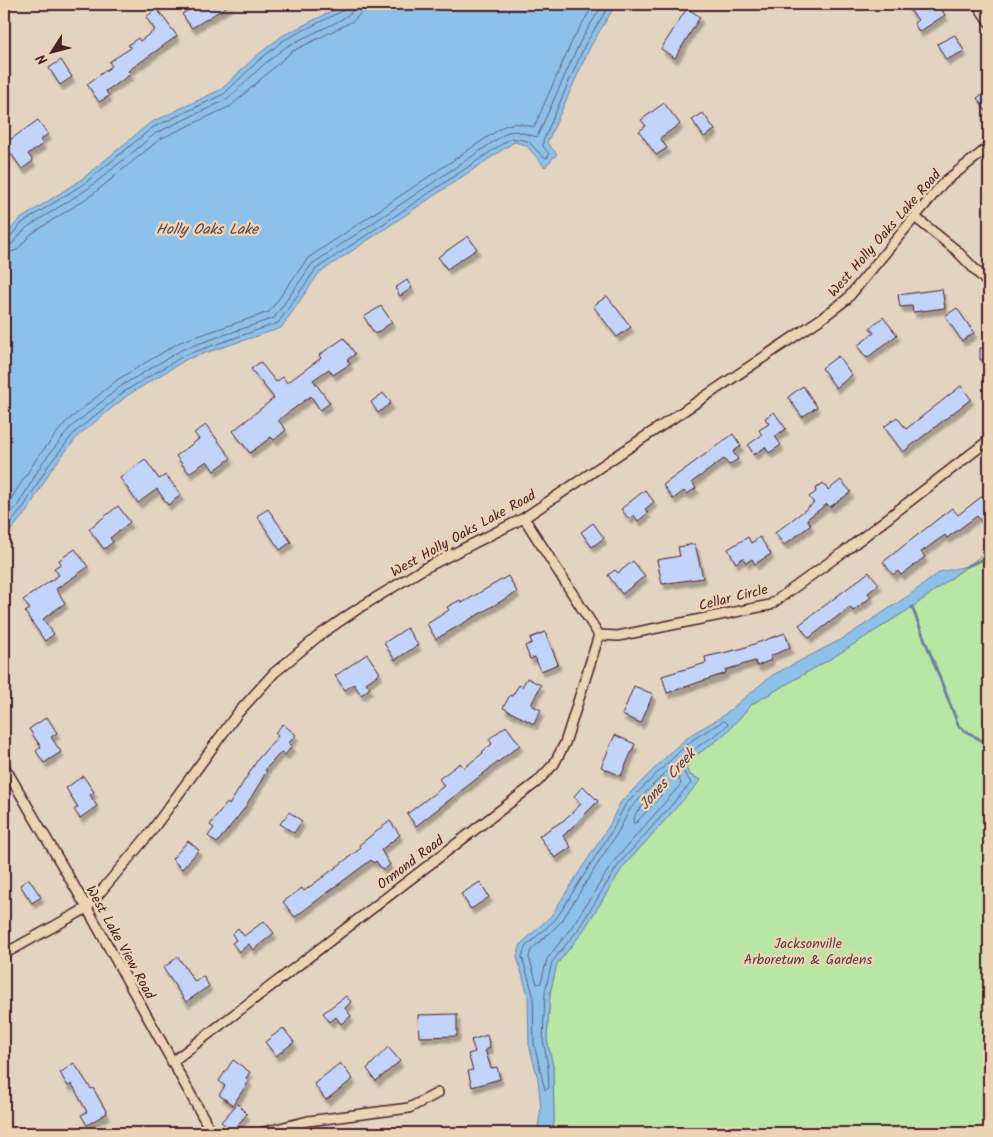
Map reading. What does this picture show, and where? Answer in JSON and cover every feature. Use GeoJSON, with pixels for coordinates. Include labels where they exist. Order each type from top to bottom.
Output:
{"type":"FeatureCollection","features":[{"type":"Feature","properties":{"kind":"street"},"geometry":{"type":"LineString","coordinates":[[977,4],[989,22]]}},
{"type":"Feature","properties":{"kind":"street","name":"West Holly Oaks Lake Road"},"geometry":{"type":"LineString","coordinates":[[4,954],[87,908],[150,833],[237,714],[274,673],[321,634],[422,569],[524,518],[822,318],[847,299],[916,218],[943,183],[989,147]]}},
{"type":"Feature","properties":{"kind":"street"},"geometry":{"type":"LineString","coordinates":[[916,218],[956,250],[989,284]]}},
{"type":"Feature","properties":{"kind":"street","name":"Cellar Circle"},"geometry":{"type":"LineString","coordinates":[[599,635],[618,636],[770,605],[849,548],[989,440]]}},
{"type":"Feature","properties":{"kind":"street"},"geometry":{"type":"LineString","coordinates":[[524,518],[599,635]]}},
{"type":"Feature","properties":{"kind":"street","name":"Ormond Road"},"geometry":{"type":"LineString","coordinates":[[172,1062],[536,782],[554,764],[565,743],[599,635]]}},
{"type":"Feature","properties":{"kind":"street","name":"West Lake View Road"},"geometry":{"type":"LineString","coordinates":[[4,766],[87,908],[212,1133]]}},
{"type":"Feature","properties":{"kind":"street"},"geometry":{"type":"LineString","coordinates":[[260,1133],[308,1121],[409,1108],[438,1093]]}},
{"type":"Feature","properties":{"kind":"green space","name":"Jacksonville Arboretum & Gardens"},"geometry":{"type":"Polygon","coordinates":[[[989,550],[989,1133],[552,1133],[554,1121],[553,1066],[547,1040],[550,993],[557,964],[581,934],[623,867],[701,780],[690,775],[686,768],[691,759],[724,735],[752,704],[832,658],[914,606],[989,550]]]}},
{"type":"Feature","properties":{"kind":"water","name":"Holly Oaks Lake"},"geometry":{"type":"Polygon","coordinates":[[[346,4],[616,4],[590,47],[547,143],[557,154],[545,167],[526,145],[514,142],[319,273],[281,328],[187,359],[128,395],[79,435],[52,468],[27,511],[4,539],[4,237],[19,220],[82,179],[150,123],[222,89],[255,57],[282,36],[346,4]]]}},
{"type":"Feature","properties":{"kind":"water"},"geometry":{"type":"Polygon","coordinates":[[[967,566],[914,606],[832,658],[752,704],[724,735],[691,759],[686,768],[690,775],[701,780],[623,867],[581,934],[557,964],[550,993],[547,1040],[553,1066],[554,1121],[552,1133],[537,1133],[541,1109],[538,1079],[529,1045],[528,995],[517,957],[521,944],[551,916],[609,826],[620,803],[675,748],[692,734],[720,718],[771,676],[844,638],[908,596],[940,572],[967,566]]]}},
{"type":"Feature","properties":{"kind":"building"},"geometry":{"type":"Polygon","coordinates":[[[198,4],[231,4],[192,28],[182,14],[198,4]]]}},
{"type":"Feature","properties":{"kind":"building"},"geometry":{"type":"Polygon","coordinates":[[[905,4],[938,4],[945,15],[919,32],[914,23],[918,20],[905,4]]]}},
{"type":"Feature","properties":{"kind":"building"},"geometry":{"type":"Polygon","coordinates":[[[687,8],[700,17],[675,58],[661,49],[687,8]]]}},
{"type":"Feature","properties":{"kind":"building"},"geometry":{"type":"Polygon","coordinates":[[[157,9],[177,36],[128,71],[131,74],[106,91],[109,96],[99,102],[87,84],[112,66],[109,62],[131,48],[128,45],[138,38],[140,41],[155,30],[146,17],[157,9]]]}},
{"type":"Feature","properties":{"kind":"building"},"geometry":{"type":"Polygon","coordinates":[[[955,35],[964,51],[946,60],[937,44],[955,35]]]}},
{"type":"Feature","properties":{"kind":"building"},"geometry":{"type":"Polygon","coordinates":[[[61,60],[72,77],[60,85],[49,68],[61,60]]]}},
{"type":"Feature","properties":{"kind":"building"},"geometry":{"type":"Polygon","coordinates":[[[989,90],[989,115],[977,98],[989,90]]]}},
{"type":"Feature","properties":{"kind":"building"},"geometry":{"type":"Polygon","coordinates":[[[664,103],[680,124],[660,138],[667,148],[656,155],[639,131],[646,126],[641,120],[664,103]]]}},
{"type":"Feature","properties":{"kind":"building"},"geometry":{"type":"Polygon","coordinates":[[[703,113],[715,130],[704,137],[692,120],[703,113]]]}},
{"type":"Feature","properties":{"kind":"building"},"geometry":{"type":"Polygon","coordinates":[[[38,120],[48,134],[40,140],[43,144],[28,154],[33,161],[22,169],[4,144],[38,120]]]}},
{"type":"Feature","properties":{"kind":"building"},"geometry":{"type":"Polygon","coordinates":[[[468,236],[477,249],[447,269],[438,257],[468,236]]]}},
{"type":"Feature","properties":{"kind":"building"},"geometry":{"type":"Polygon","coordinates":[[[407,280],[412,288],[400,296],[395,288],[407,280]]]}},
{"type":"Feature","properties":{"kind":"building"},"geometry":{"type":"Polygon","coordinates":[[[942,289],[945,308],[913,312],[912,306],[900,307],[898,295],[942,289]]]}},
{"type":"Feature","properties":{"kind":"building"},"geometry":{"type":"Polygon","coordinates":[[[607,296],[631,327],[617,337],[593,306],[607,296]]]}},
{"type":"Feature","properties":{"kind":"building"},"geometry":{"type":"Polygon","coordinates":[[[381,306],[392,322],[375,334],[364,317],[381,306]]]}},
{"type":"Feature","properties":{"kind":"building"},"geometry":{"type":"Polygon","coordinates":[[[957,308],[974,333],[962,341],[945,316],[957,308]]]}},
{"type":"Feature","properties":{"kind":"building"},"geometry":{"type":"Polygon","coordinates":[[[883,317],[897,335],[867,358],[857,346],[874,333],[870,328],[883,317]]]}},
{"type":"Feature","properties":{"kind":"building"},"geometry":{"type":"Polygon","coordinates":[[[344,338],[355,354],[347,360],[350,364],[333,375],[329,369],[313,380],[330,403],[320,410],[311,396],[278,420],[286,430],[274,440],[271,437],[250,453],[233,431],[274,398],[251,369],[260,362],[276,382],[283,377],[287,383],[321,358],[319,355],[344,338]]]}},
{"type":"Feature","properties":{"kind":"building"},"geometry":{"type":"Polygon","coordinates":[[[980,348],[989,348],[989,360],[980,360],[980,348]]]}},
{"type":"Feature","properties":{"kind":"building"},"geometry":{"type":"Polygon","coordinates":[[[838,356],[852,375],[836,388],[822,368],[838,356]]]}},
{"type":"Feature","properties":{"kind":"building"},"geometry":{"type":"Polygon","coordinates":[[[803,386],[817,407],[802,417],[788,397],[803,386]]]}},
{"type":"Feature","properties":{"kind":"building"},"geometry":{"type":"Polygon","coordinates":[[[961,386],[971,399],[903,452],[884,427],[897,417],[906,429],[961,386]]]}},
{"type":"Feature","properties":{"kind":"building"},"geometry":{"type":"Polygon","coordinates":[[[383,393],[391,403],[378,413],[371,402],[383,393]]]}},
{"type":"Feature","properties":{"kind":"building"},"geometry":{"type":"Polygon","coordinates":[[[774,412],[786,429],[775,436],[781,445],[769,453],[765,447],[754,455],[748,445],[762,435],[759,430],[769,424],[765,418],[774,412]]]}},
{"type":"Feature","properties":{"kind":"building"},"geometry":{"type":"Polygon","coordinates":[[[206,425],[231,458],[214,471],[207,461],[189,473],[176,456],[199,439],[194,433],[206,425]]]}},
{"type":"Feature","properties":{"kind":"building"},"geometry":{"type":"Polygon","coordinates":[[[733,434],[741,446],[733,452],[738,459],[729,465],[724,459],[692,482],[696,488],[687,494],[684,491],[673,499],[663,485],[733,434]]]}},
{"type":"Feature","properties":{"kind":"building"},"geometry":{"type":"Polygon","coordinates":[[[145,459],[159,479],[166,475],[181,495],[168,505],[157,489],[138,503],[120,478],[145,459]]]}},
{"type":"Feature","properties":{"kind":"building"},"geometry":{"type":"Polygon","coordinates":[[[841,480],[851,492],[830,507],[827,504],[807,519],[811,525],[784,545],[775,533],[814,503],[809,497],[816,492],[815,489],[823,483],[828,490],[841,480]]]}},
{"type":"Feature","properties":{"kind":"building"},"geometry":{"type":"Polygon","coordinates":[[[645,490],[654,502],[645,509],[648,513],[638,521],[634,515],[629,519],[621,509],[645,490]]]}},
{"type":"Feature","properties":{"kind":"building"},"geometry":{"type":"Polygon","coordinates":[[[989,491],[989,518],[983,523],[977,516],[947,538],[945,535],[921,552],[925,557],[901,575],[898,571],[893,575],[883,562],[952,508],[958,515],[989,491]]]}},
{"type":"Feature","properties":{"kind":"building"},"geometry":{"type":"Polygon","coordinates":[[[118,506],[130,522],[110,538],[113,542],[104,549],[89,529],[118,506]]]}},
{"type":"Feature","properties":{"kind":"building"},"geometry":{"type":"Polygon","coordinates":[[[268,509],[291,542],[280,550],[257,516],[268,509]]]}},
{"type":"Feature","properties":{"kind":"building"},"geometry":{"type":"Polygon","coordinates":[[[593,523],[604,538],[592,547],[581,532],[593,523]]]}},
{"type":"Feature","properties":{"kind":"building"},"geometry":{"type":"Polygon","coordinates":[[[748,537],[751,543],[760,537],[771,554],[755,564],[752,559],[746,563],[743,558],[736,563],[728,549],[748,537]]]}},
{"type":"Feature","properties":{"kind":"building"},"geometry":{"type":"Polygon","coordinates":[[[695,544],[703,578],[662,584],[657,560],[680,556],[678,547],[695,544]]]}},
{"type":"Feature","properties":{"kind":"building"},"geometry":{"type":"Polygon","coordinates":[[[75,549],[88,567],[56,589],[65,603],[43,619],[54,634],[45,641],[25,612],[30,609],[23,600],[59,575],[54,568],[61,564],[59,560],[75,549]]]}},
{"type":"Feature","properties":{"kind":"building"},"geometry":{"type":"Polygon","coordinates":[[[633,561],[645,576],[622,594],[608,575],[615,570],[618,573],[633,561]]]}},
{"type":"Feature","properties":{"kind":"building"},"geometry":{"type":"Polygon","coordinates":[[[869,572],[879,584],[868,593],[871,597],[853,611],[850,607],[809,638],[799,625],[869,572]]]}},
{"type":"Feature","properties":{"kind":"building"},"geometry":{"type":"Polygon","coordinates":[[[508,576],[517,592],[436,639],[427,624],[449,610],[447,607],[460,600],[462,603],[508,576]]]}},
{"type":"Feature","properties":{"kind":"building"},"geometry":{"type":"Polygon","coordinates":[[[407,628],[418,645],[395,660],[384,643],[407,628]]]}},
{"type":"Feature","properties":{"kind":"building"},"geometry":{"type":"Polygon","coordinates":[[[545,632],[558,664],[541,671],[535,657],[530,659],[525,646],[532,643],[530,638],[545,632]]]}},
{"type":"Feature","properties":{"kind":"building"},"geometry":{"type":"Polygon","coordinates":[[[785,633],[790,648],[770,656],[771,660],[757,666],[755,661],[725,670],[726,673],[667,693],[662,676],[706,663],[705,657],[740,649],[785,633]]]}},
{"type":"Feature","properties":{"kind":"building"},"geometry":{"type":"Polygon","coordinates":[[[367,654],[380,673],[366,683],[370,688],[361,695],[354,684],[345,690],[335,676],[367,654]]]}},
{"type":"Feature","properties":{"kind":"building"},"geometry":{"type":"Polygon","coordinates":[[[527,678],[541,685],[531,705],[541,710],[534,724],[503,708],[510,695],[512,696],[519,685],[522,687],[527,678]]]}},
{"type":"Feature","properties":{"kind":"building"},"geometry":{"type":"Polygon","coordinates":[[[634,686],[653,694],[641,723],[622,715],[634,686]]]}},
{"type":"Feature","properties":{"kind":"building"},"geometry":{"type":"Polygon","coordinates":[[[47,717],[57,733],[51,737],[61,752],[44,763],[36,751],[41,747],[29,729],[47,717]]]}},
{"type":"Feature","properties":{"kind":"building"},"geometry":{"type":"Polygon","coordinates":[[[283,724],[296,735],[289,743],[292,746],[285,755],[281,752],[265,770],[267,771],[244,809],[217,843],[208,836],[214,828],[210,825],[227,803],[229,805],[258,759],[278,736],[275,733],[283,724]]]}},
{"type":"Feature","properties":{"kind":"building"},"geometry":{"type":"Polygon","coordinates":[[[506,726],[520,745],[416,826],[407,814],[444,786],[439,779],[460,763],[464,768],[483,753],[492,744],[489,739],[506,726]]]}},
{"type":"Feature","properties":{"kind":"building"},"geometry":{"type":"Polygon","coordinates":[[[615,735],[635,744],[621,776],[601,767],[615,735]]]}},
{"type":"Feature","properties":{"kind":"building"},"geometry":{"type":"Polygon","coordinates":[[[83,776],[94,792],[90,795],[97,806],[80,818],[74,810],[78,807],[66,788],[83,776]]]}},
{"type":"Feature","properties":{"kind":"building"},"geometry":{"type":"Polygon","coordinates":[[[583,786],[598,801],[563,836],[571,847],[555,858],[539,836],[564,820],[581,804],[574,796],[583,786]]]}},
{"type":"Feature","properties":{"kind":"building"},"geometry":{"type":"Polygon","coordinates":[[[289,812],[302,821],[294,833],[280,824],[289,812]]]}},
{"type":"Feature","properties":{"kind":"building"},"geometry":{"type":"Polygon","coordinates":[[[390,821],[400,835],[381,850],[390,865],[383,870],[376,861],[374,863],[371,860],[295,917],[283,902],[302,888],[304,891],[343,862],[361,848],[359,845],[390,821]]]}},
{"type":"Feature","properties":{"kind":"building"},"geometry":{"type":"Polygon","coordinates":[[[188,841],[199,850],[182,869],[172,859],[188,841]]]}},
{"type":"Feature","properties":{"kind":"building"},"geometry":{"type":"Polygon","coordinates":[[[29,879],[41,897],[32,903],[20,885],[29,879]]]}},
{"type":"Feature","properties":{"kind":"building"},"geometry":{"type":"Polygon","coordinates":[[[480,882],[489,897],[471,909],[461,894],[480,882]]]}},
{"type":"Feature","properties":{"kind":"building"},"geometry":{"type":"Polygon","coordinates":[[[264,921],[274,933],[253,950],[249,944],[239,952],[232,943],[236,940],[232,934],[238,928],[244,936],[264,921]]]}},
{"type":"Feature","properties":{"kind":"building"},"geometry":{"type":"Polygon","coordinates":[[[178,957],[195,982],[203,976],[209,986],[186,1002],[163,968],[178,957]]]}},
{"type":"Feature","properties":{"kind":"building"},"geometry":{"type":"Polygon","coordinates":[[[346,996],[351,1002],[345,1008],[351,1016],[341,1024],[336,1017],[330,1022],[323,1013],[346,996]]]}},
{"type":"Feature","properties":{"kind":"building"},"geometry":{"type":"Polygon","coordinates":[[[457,1014],[457,1036],[419,1037],[418,1015],[457,1014]]]}},
{"type":"Feature","properties":{"kind":"building"},"geometry":{"type":"Polygon","coordinates":[[[283,1028],[294,1042],[276,1056],[265,1042],[283,1028]]]}},
{"type":"Feature","properties":{"kind":"building"},"geometry":{"type":"Polygon","coordinates":[[[487,1035],[490,1048],[485,1050],[491,1068],[497,1067],[500,1079],[472,1087],[468,1071],[473,1070],[468,1054],[475,1052],[471,1040],[487,1035]]]}},
{"type":"Feature","properties":{"kind":"building"},"geometry":{"type":"Polygon","coordinates":[[[388,1047],[400,1061],[376,1081],[367,1069],[388,1047]]]}},
{"type":"Feature","properties":{"kind":"building"},"geometry":{"type":"Polygon","coordinates":[[[233,1060],[250,1072],[246,1078],[249,1081],[233,1105],[219,1095],[225,1086],[219,1081],[233,1060]]]}},
{"type":"Feature","properties":{"kind":"building"},"geometry":{"type":"Polygon","coordinates":[[[74,1063],[91,1089],[93,1088],[107,1113],[87,1125],[81,1115],[87,1112],[72,1084],[68,1086],[60,1073],[74,1063]]]}},
{"type":"Feature","properties":{"kind":"building"},"geometry":{"type":"Polygon","coordinates":[[[340,1063],[353,1079],[326,1100],[314,1084],[340,1063]]]}},
{"type":"Feature","properties":{"kind":"building"},"geometry":{"type":"Polygon","coordinates":[[[237,1104],[247,1114],[232,1131],[221,1122],[237,1104]]]}},
{"type":"Feature","properties":{"kind":"waterway","name":"Jones Creek"},"geometry":{"type":"LineString","coordinates":[[967,566],[989,557]]}},
{"type":"Feature","properties":{"kind":"waterway"},"geometry":{"type":"LineString","coordinates":[[912,607],[959,727],[989,745]]}}]}
